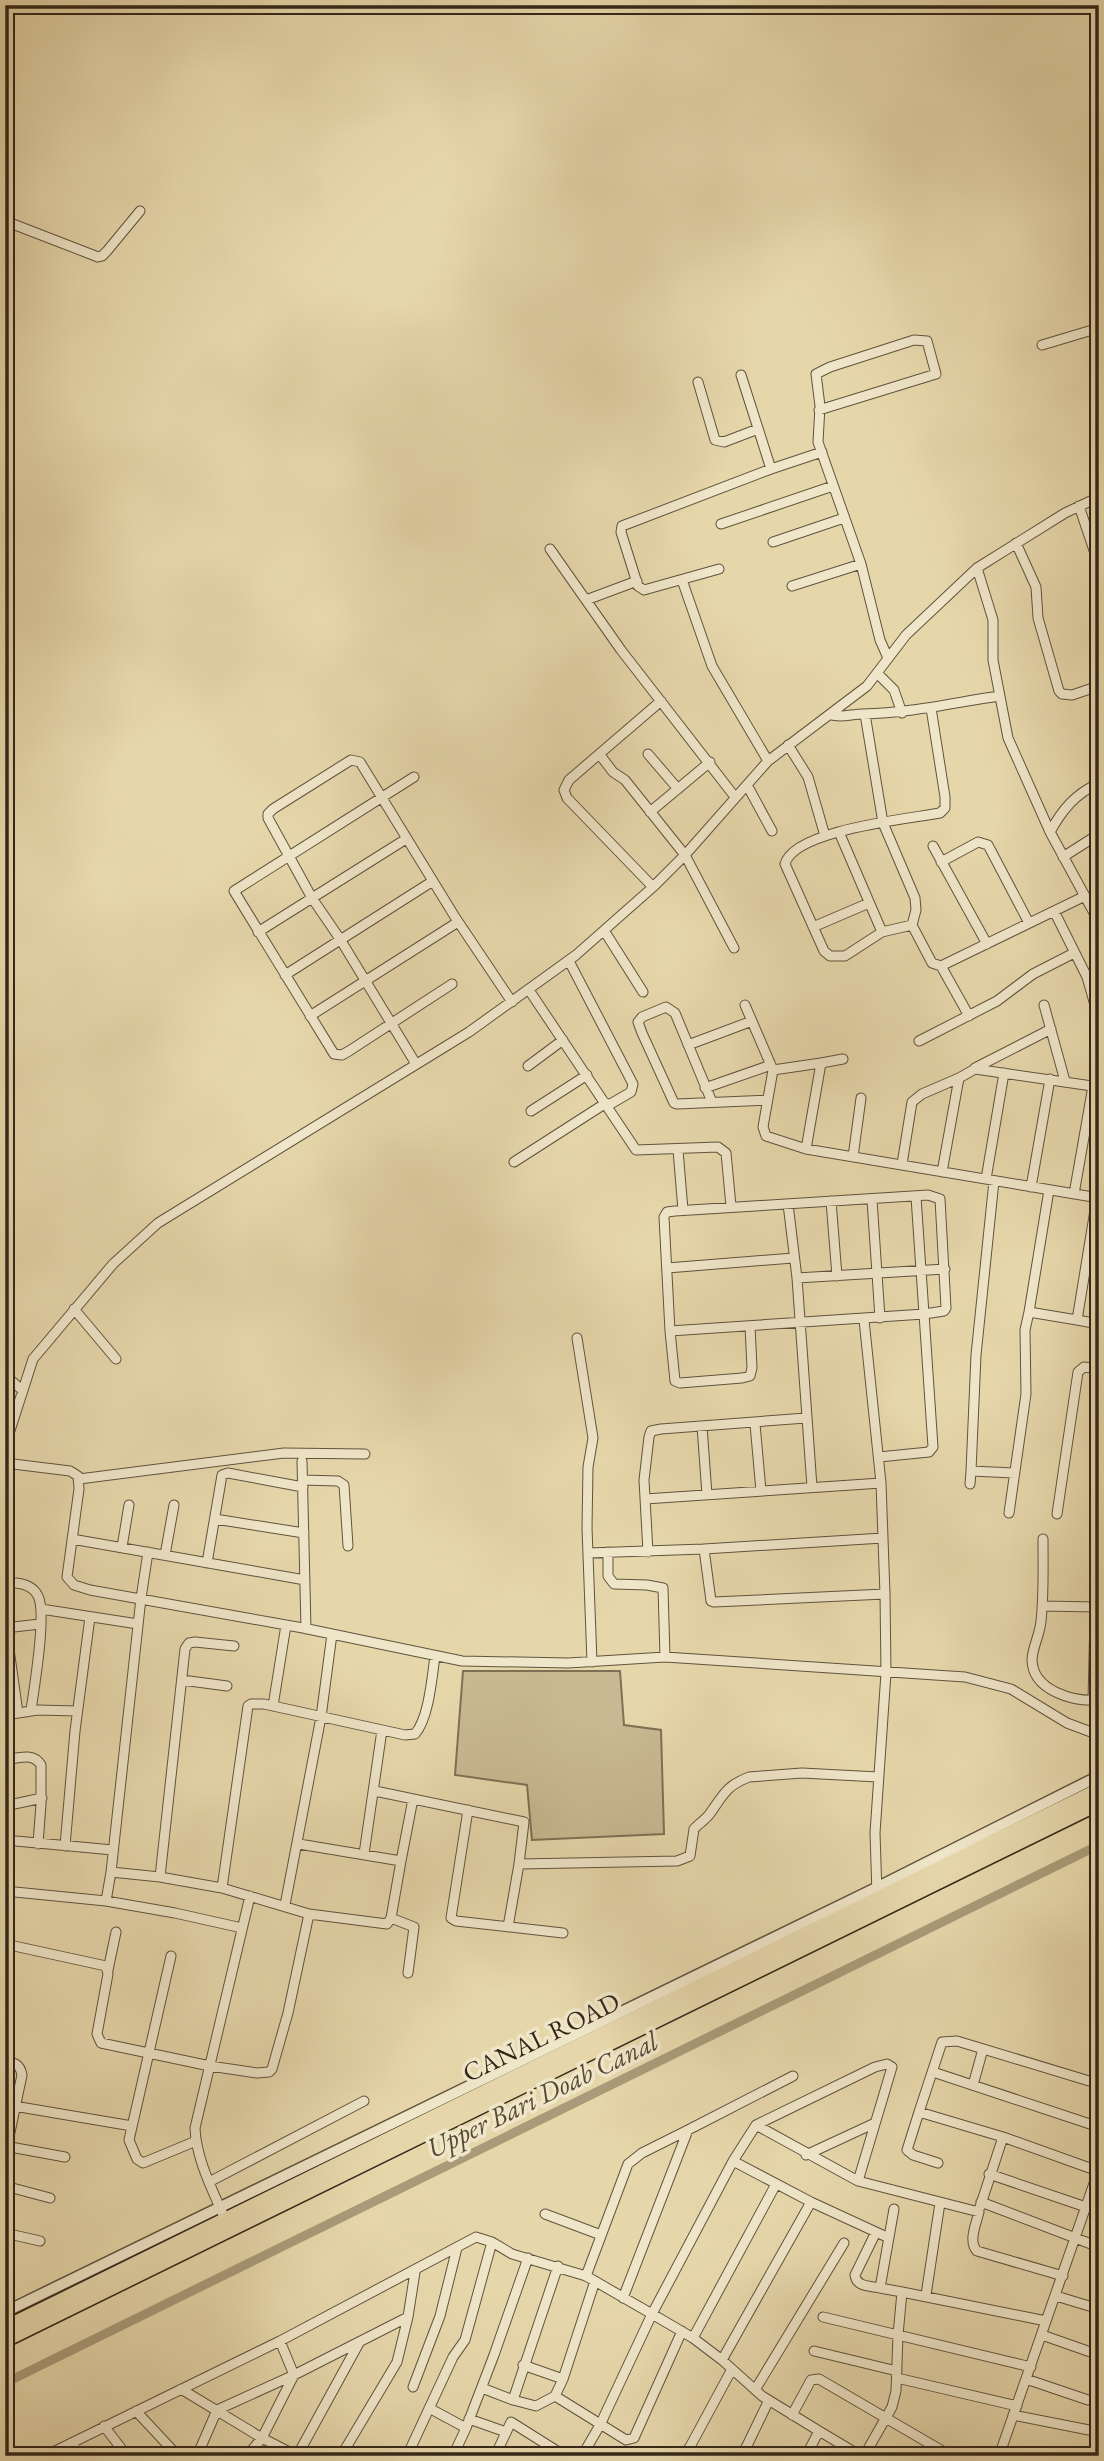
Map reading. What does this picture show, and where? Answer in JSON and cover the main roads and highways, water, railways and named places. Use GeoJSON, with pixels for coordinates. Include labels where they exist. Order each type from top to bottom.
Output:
{"type":"FeatureCollection","features":[{"type":"Feature","properties":{"kind":"main road","name":"CANAL ROAD"},"geometry":{"type":"LineString","coordinates":[[5,2340],[1099,1790]]}},
{"type":"Feature","properties":{"kind":"main road","name":"CANAL ROAD"},"geometry":{"type":"LineString","coordinates":[[5,2328],[223,2213],[878,1899],[1099,1803]]}},
{"type":"Feature","properties":{"kind":"waterway","name":"Upper Bari Doab Canal"},"geometry":{"type":"LineString","coordinates":[[5,2383],[1099,1845]]}}]}
